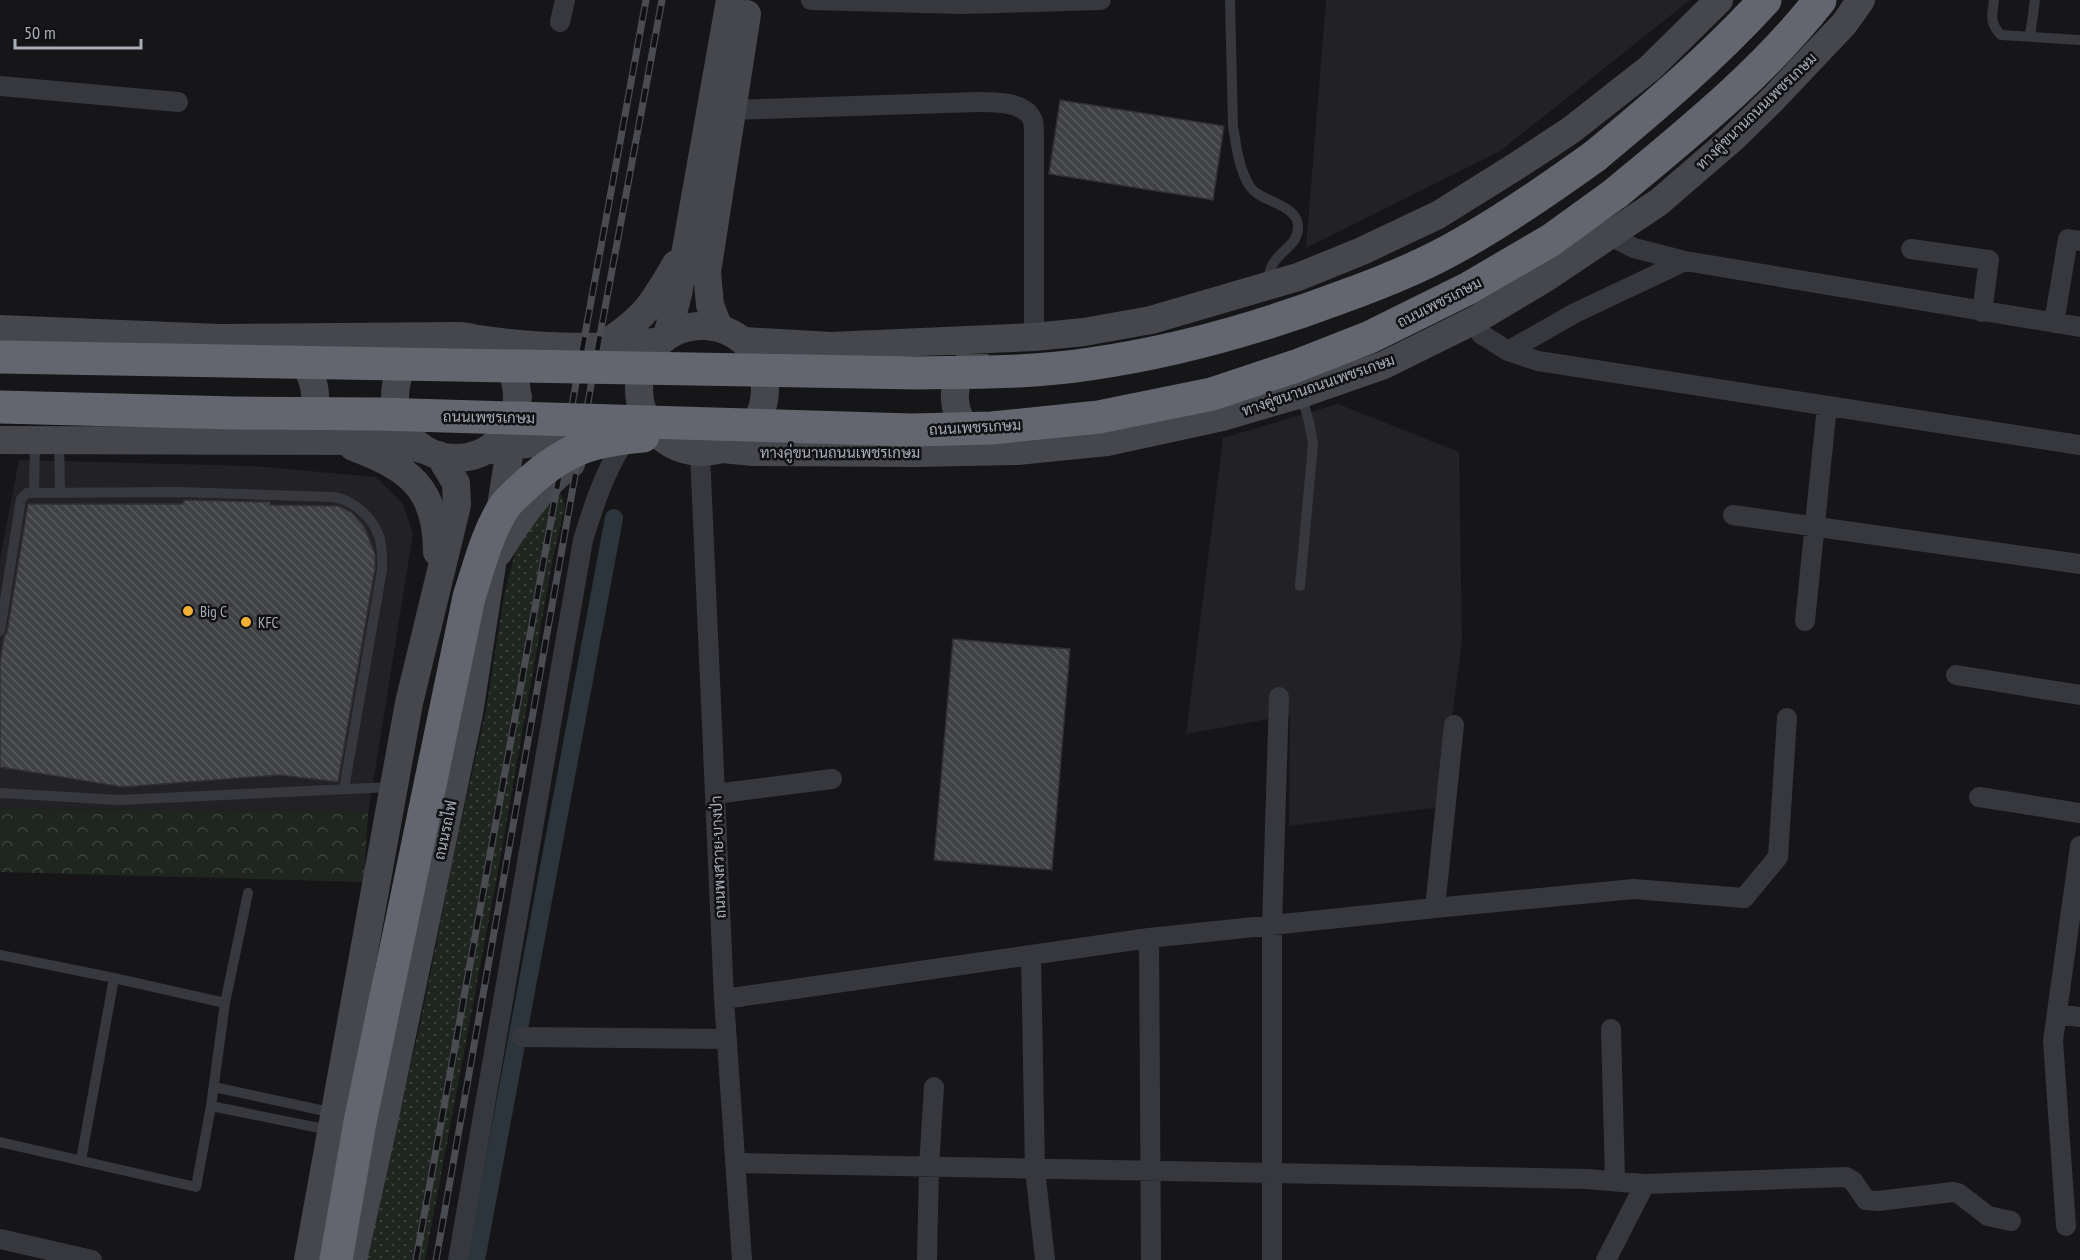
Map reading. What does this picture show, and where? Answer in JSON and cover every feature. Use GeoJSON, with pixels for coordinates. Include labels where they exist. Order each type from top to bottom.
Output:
{"type":"FeatureCollection","features":[{"type":"Feature","properties":{"kind":"highway"},"geometry":{"type":"LineString","coordinates":[[0,357],[918,373],[1008,371],[1089,365],[1177,347],[1277,321],[1381,283],[1461,245],[1534,201],[1595,156],[1666,97],[1737,31],[1765,0]]}},
{"type":"Feature","properties":{"kind":"highway","name":"ถนนเพชรเกษม"},"geometry":{"type":"LineString","coordinates":[[0,407],[379,414],[912,430],[992,428],[1099,417],[1212,394],[1296,366],[1370,337],[1469,288],[1551,240],[1616,193],[1701,122],[1772,55],[1819,1]]}},
{"type":"Feature","properties":{"kind":"highway"},"geometry":{"type":"LineString","coordinates":[[336,1260],[343,1122],[469,597],[494,527],[505,506],[550,463],[575,450],[617,438],[670,433],[912,430]]}},
{"type":"Feature","properties":{"kind":"main road"},"geometry":{"type":"LineString","coordinates":[[730,0],[684,249],[678,294],[663,338],[647,356],[640,373],[638,392],[641,410],[650,427],[664,440],[701,450],[742,439],[756,422],[765,402],[765,380],[758,359],[744,341]]}},
{"type":"Feature","properties":{"kind":"main road"},"geometry":{"type":"LineString","coordinates":[[719,328],[710,304],[707,272],[749,0]]}},
{"type":"Feature","properties":{"kind":"main road"},"geometry":{"type":"LineString","coordinates":[[1107,442],[992,442],[977,436],[965,426],[957,412],[954,396],[956,382],[962,369],[972,358],[985,351],[1151,320],[1298,277],[1362,251],[1427,220],[1521,164],[1570,130],[1650,68],[1719,0]]}},
{"type":"Feature","properties":{"kind":"main road","name":"ทางคู่ขนานถนนเพชรเกษม"},"geometry":{"type":"LineString","coordinates":[[701,450],[937,453],[1017,451],[1107,442],[1222,417],[1301,394],[1384,365],[1478,319],[1610,236],[1659,202],[1731,139],[1836,32],[1861,0]]}},
{"type":"Feature","properties":{"kind":"main road"},"geometry":{"type":"LineString","coordinates":[[602,346],[627,328],[646,310],[684,249]]}},
{"type":"Feature","properties":{"kind":"main road"},"geometry":{"type":"LineString","coordinates":[[219,338],[464,337],[518,345],[584,347],[663,338],[683,328],[701,326],[719,328],[744,341],[831,346],[1034,337],[1084,332]]}},
{"type":"Feature","properties":{"kind":"main road"},"geometry":{"type":"LineString","coordinates":[[0,329],[219,338],[277,343],[293,351],[306,363],[313,379],[315,396],[311,412],[303,426],[288,434],[229,442]]}},
{"type":"Feature","properties":{"kind":"main road"},"geometry":{"type":"LineString","coordinates":[[308,1260],[343,1122],[394,786],[409,703],[457,505],[456,483],[433,453],[412,439],[400,422],[395,403],[396,383],[404,364],[417,349],[435,339],[464,337],[492,347],[506,361],[515,378],[518,397],[515,416],[505,434],[491,447],[474,455]]}},
{"type":"Feature","properties":{"kind":"main road","name":"ถนนรถไฟ"},"geometry":{"type":"LineString","coordinates":[[353,1260],[470,713],[516,407]]}},
{"type":"Feature","properties":{"kind":"main road"},"geometry":{"type":"LineString","coordinates":[[0,440],[339,441],[399,443],[433,453]]}},
{"type":"Feature","properties":{"kind":"main road"},"geometry":{"type":"LineString","coordinates":[[339,441],[378,456],[396,466],[416,482],[424,493],[433,509],[436,523],[436,591]]}},
{"type":"Feature","properties":{"kind":"main road","name":"ถนนเพชรเกษม"},"geometry":{"type":"LineString","coordinates":[[433,453],[456,458],[510,446],[566,441],[701,450]]}},
{"type":"Feature","properties":{"kind":"main road"},"geometry":{"type":"LineString","coordinates":[[492,562],[514,528],[560,473],[578,459],[615,445]]}},
{"type":"Feature","properties":{"kind":"main road"},"geometry":{"type":"LineString","coordinates":[[409,703],[418,687],[435,679],[445,680],[454,683],[466,696],[470,713]]}},
{"type":"Feature","properties":{"kind":"street"},"geometry":{"type":"LineString","coordinates":[[560,22],[565,0]]}},
{"type":"Feature","properties":{"kind":"street"},"geometry":{"type":"LineString","coordinates":[[811,0],[961,4],[1101,0]]}},
{"type":"Feature","properties":{"kind":"street"},"geometry":{"type":"LineString","coordinates":[[0,86],[178,102]]}},
{"type":"Feature","properties":{"kind":"street"},"geometry":{"type":"LineString","coordinates":[[733,110],[977,102],[1015,106],[1024,110],[1033,121],[1034,136],[1034,337]]}},
{"type":"Feature","properties":{"kind":"street"},"geometry":{"type":"LineString","coordinates":[[1610,236],[1634,248],[1685,261],[2080,327]]}},
{"type":"Feature","properties":{"kind":"street"},"geometry":{"type":"LineString","coordinates":[[2054,323],[2068,239],[2080,241]]}},
{"type":"Feature","properties":{"kind":"street"},"geometry":{"type":"LineString","coordinates":[[1911,249],[1989,260],[1982,312]]}},
{"type":"Feature","properties":{"kind":"street"},"geometry":{"type":"LineString","coordinates":[[1508,351],[1575,313],[1685,261]]}},
{"type":"Feature","properties":{"kind":"street"},"geometry":{"type":"LineString","coordinates":[[1478,319],[1481,334],[1508,351],[1538,361],[2080,446]]}},
{"type":"Feature","properties":{"kind":"street"},"geometry":{"type":"LineString","coordinates":[[1805,621],[1827,406]]}},
{"type":"Feature","properties":{"kind":"street"},"geometry":{"type":"LineString","coordinates":[[458,1260],[583,540],[597,492],[609,467],[615,445]]}},
{"type":"Feature","properties":{"kind":"street","name":"ถนนพงสวาย-บางป่า"},"geometry":{"type":"LineString","coordinates":[[701,450],[724,999],[742,1260]]}},
{"type":"Feature","properties":{"kind":"street"},"geometry":{"type":"LineString","coordinates":[[1733,515],[2080,564]]}},
{"type":"Feature","properties":{"kind":"street"},"geometry":{"type":"LineString","coordinates":[[1956,675],[2080,695]]}},
{"type":"Feature","properties":{"kind":"street"},"geometry":{"type":"LineString","coordinates":[[1272,1260],[1272,926],[1279,697]]}},
{"type":"Feature","properties":{"kind":"street"},"geometry":{"type":"LineString","coordinates":[[724,999],[1149,938],[1435,908],[1635,889],[1744,898],[1778,857],[1787,718]]}},
{"type":"Feature","properties":{"kind":"street"},"geometry":{"type":"LineString","coordinates":[[1435,908],[1454,725]]}},
{"type":"Feature","properties":{"kind":"street"},"geometry":{"type":"LineString","coordinates":[[715,794],[832,779]]}},
{"type":"Feature","properties":{"kind":"street"},"geometry":{"type":"LineString","coordinates":[[1979,797],[2080,813]]}},
{"type":"Feature","properties":{"kind":"street"},"geometry":{"type":"LineString","coordinates":[[2066,1226],[2053,1041],[2080,846]]}},
{"type":"Feature","properties":{"kind":"street"},"geometry":{"type":"LineString","coordinates":[[1149,938],[1151,1260]]}},
{"type":"Feature","properties":{"kind":"street"},"geometry":{"type":"LineString","coordinates":[[1031,955],[1035,1169],[1045,1260]]}},
{"type":"Feature","properties":{"kind":"street"},"geometry":{"type":"LineString","coordinates":[[2057,1014],[2080,1017]]}},
{"type":"Feature","properties":{"kind":"street"},"geometry":{"type":"LineString","coordinates":[[1611,1029],[1615,1180]]}},
{"type":"Feature","properties":{"kind":"street"},"geometry":{"type":"LineString","coordinates":[[522,1036],[727,1039]]}},
{"type":"Feature","properties":{"kind":"street"},"geometry":{"type":"LineString","coordinates":[[927,1260],[934,1087]]}},
{"type":"Feature","properties":{"kind":"street"},"geometry":{"type":"LineString","coordinates":[[735,1163],[1615,1180],[1645,1184],[1846,1177],[1854,1181],[1866,1200],[1878,1201],[1953,1192],[1958,1193],[1988,1216],[2011,1221]]}},
{"type":"Feature","properties":{"kind":"street"},"geometry":{"type":"LineString","coordinates":[[1606,1260],[1645,1184]]}},
{"type":"Feature","properties":{"kind":"street"},"geometry":{"type":"LineString","coordinates":[[0,1239],[92,1260]]}},
{"type":"Feature","properties":{"kind":"lane"},"geometry":{"type":"LineString","coordinates":[[1230,0],[1233,126],[1244,174],[1249,186],[1258,195],[1280,204],[1294,215],[1298,223],[1297,236],[1271,265],[1268,274],[1269,285]]}},
{"type":"Feature","properties":{"kind":"lane"},"geometry":{"type":"LineString","coordinates":[[1994,0],[1993,27],[2001,35],[2080,40]]}},
{"type":"Feature","properties":{"kind":"lane"},"geometry":{"type":"LineString","coordinates":[[2030,36],[2035,0]]}},
{"type":"Feature","properties":{"kind":"lane"},"geometry":{"type":"LineString","coordinates":[[1300,586],[1313,444],[1310,422],[1301,394]]}},
{"type":"Feature","properties":{"kind":"lane"},"geometry":{"type":"LineString","coordinates":[[34,492],[47,440]]}},
{"type":"Feature","properties":{"kind":"lane"},"geometry":{"type":"LineString","coordinates":[[47,440],[60,492]]}},
{"type":"Feature","properties":{"kind":"lane"},"geometry":{"type":"LineString","coordinates":[[0,631],[21,499],[27,493],[178,492],[345,499],[372,522],[380,537],[382,570],[344,789]]}},
{"type":"Feature","properties":{"kind":"lane"},"geometry":{"type":"LineString","coordinates":[[0,793],[119,800],[394,786]]}},
{"type":"Feature","properties":{"kind":"lane"},"geometry":{"type":"LineString","coordinates":[[0,1142],[196,1187],[214,1088],[225,1003],[248,893]]}},
{"type":"Feature","properties":{"kind":"lane"},"geometry":{"type":"LineString","coordinates":[[0,956],[225,1003]]}},
{"type":"Feature","properties":{"kind":"lane"},"geometry":{"type":"LineString","coordinates":[[81,1161],[114,978]]}},
{"type":"Feature","properties":{"kind":"lane"},"geometry":{"type":"LineString","coordinates":[[214,1088],[343,1122]]}},
{"type":"Feature","properties":{"kind":"lane"},"geometry":{"type":"LineString","coordinates":[[211,1106],[343,1122]]}},
{"type":"Feature","properties":{"kind":"shaded area"},"geometry":{"type":"Polygon","coordinates":[[[1326,0],[1690,0],[1500,151],[1306,248],[1326,0]]]}},
{"type":"Feature","properties":{"kind":"shaded area"},"geometry":{"type":"Polygon","coordinates":[[[1338,404],[1459,452],[1462,642],[1440,807],[1289,826],[1290,715],[1186,734],[1223,438],[1338,404]]]}},
{"type":"Feature","properties":{"kind":"shaded area","name":"Big C"},"geometry":{"type":"Polygon","coordinates":[[[19,460],[253,466],[376,477],[403,504],[413,534],[368,814],[354,811],[0,809],[0,559],[19,460]]]}},
{"type":"Feature","properties":{"kind":"green space"},"geometry":{"type":"Polygon","coordinates":[[[561,493],[565,507],[553,557],[498,871],[425,1260],[366,1260],[421,1020],[486,710],[504,596],[517,545],[542,512],[561,493]]]}},
{"type":"Feature","properties":{"kind":"green space"},"geometry":{"type":"Polygon","coordinates":[[[0,809],[354,811],[368,814],[364,882],[0,872],[0,809]]]}},
{"type":"Feature","properties":{"kind":"building"},"geometry":{"type":"Polygon","coordinates":[[[1060,100],[1224,126],[1213,200],[1049,174],[1060,100]]]}},
{"type":"Feature","properties":{"kind":"building","name":"Big C"},"geometry":{"type":"Polygon","coordinates":[[[184,500],[339,506],[351,512],[364,526],[375,554],[375,569],[338,782],[280,775],[123,787],[0,767],[0,662],[28,504],[183,504],[184,500]]]}},
{"type":"Feature","properties":{"kind":"building"},"geometry":{"type":"Polygon","coordinates":[[[953,639],[1070,649],[1052,870],[934,860],[953,639]]]}},
{"type":"Feature","properties":{"kind":"waterway"},"geometry":{"type":"LineString","coordinates":[[476,1260],[614,518]]}},
{"type":"Feature","properties":{"kind":"railway"},"geometry":{"type":"LineString","coordinates":[[416,1260],[646,0]]}},
{"type":"Feature","properties":{"kind":"railway"},"geometry":{"type":"LineString","coordinates":[[436,1260],[598,346],[662,0]]}},
{"type":"Feature","properties":{"kind":"place","name":"Big C"},"geometry":{"type":"Point","coordinates":[188,611]}},
{"type":"Feature","properties":{"kind":"place","name":"KFC"},"geometry":{"type":"Point","coordinates":[246,622]}}]}
